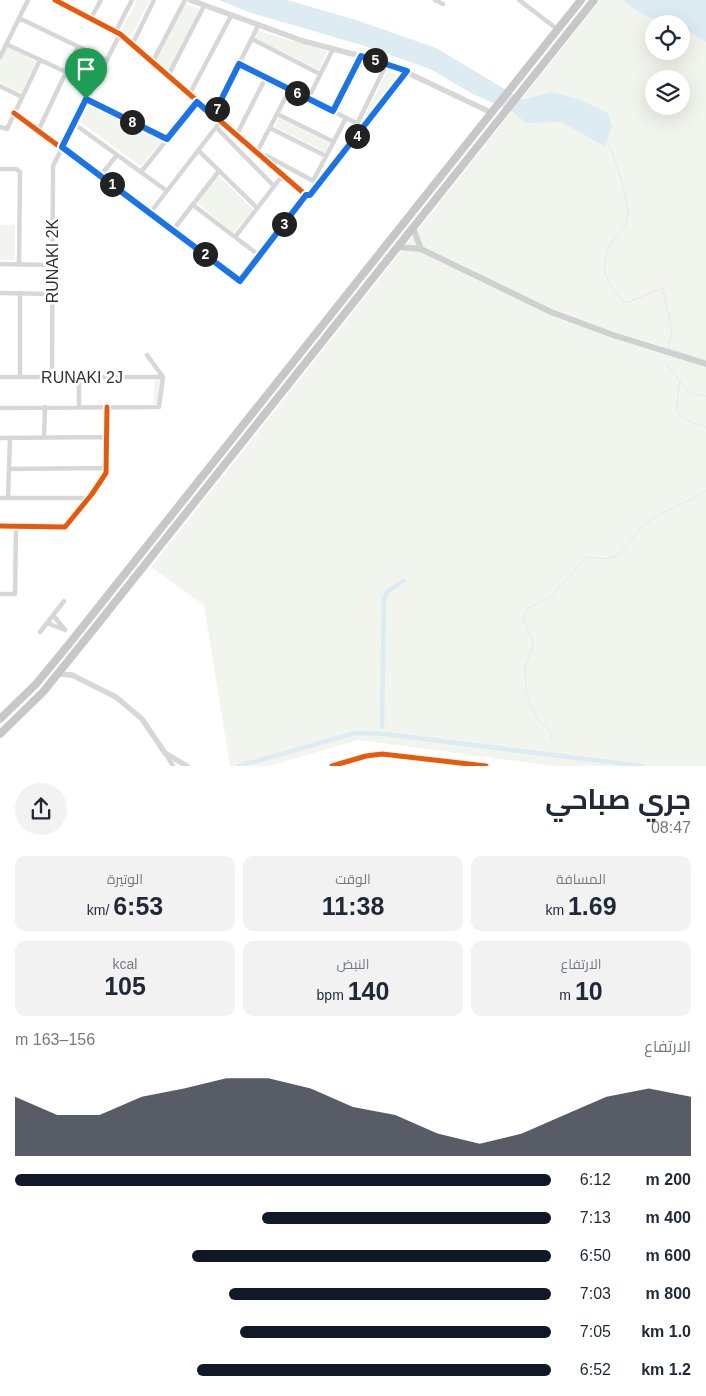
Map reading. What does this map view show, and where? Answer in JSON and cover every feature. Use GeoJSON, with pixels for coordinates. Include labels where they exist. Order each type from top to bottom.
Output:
{"type":"FeatureCollection","features":[{"type":"Feature","properties":{"kind":"highway"},"geometry":{"type":"LineString","coordinates":[[0,719],[36,684],[581,0]]}},
{"type":"Feature","properties":{"kind":"highway"},"geometry":{"type":"LineString","coordinates":[[0,734],[43,692],[58,674],[594,0]]}},
{"type":"Feature","properties":{"kind":"highway"},"geometry":{"type":"LineString","coordinates":[[265,397],[271,398],[274,403]]}},
{"type":"Feature","properties":{"kind":"highway"},"geometry":{"type":"LineString","coordinates":[[36,684],[36,691],[43,692]]}},
{"type":"Feature","properties":{"kind":"main road"},"geometry":{"type":"LineString","coordinates":[[413,228],[420,249]]}},
{"type":"Feature","properties":{"kind":"main road"},"geometry":{"type":"LineString","coordinates":[[398,247],[420,249],[551,312],[706,364]]}},
{"type":"Feature","properties":{"kind":"street"},"geometry":{"type":"LineString","coordinates":[[0,57],[28,0]]}},
{"type":"Feature","properties":{"kind":"street"},"geometry":{"type":"LineString","coordinates":[[55,0],[118,33],[256,154],[306,195]]}},
{"type":"Feature","properties":{"kind":"street"},"geometry":{"type":"LineString","coordinates":[[91,18],[100,0]]}},
{"type":"Feature","properties":{"kind":"street","name":"RUNAKI 2K"},"geometry":{"type":"LineString","coordinates":[[52,377],[51,265],[53,166],[106,60],[132,0]]}},
{"type":"Feature","properties":{"kind":"street"},"geometry":{"type":"LineString","coordinates":[[132,45],[154,0]]}},
{"type":"Feature","properties":{"kind":"street"},"geometry":{"type":"LineString","coordinates":[[152,63],[185,0]]}},
{"type":"Feature","properties":{"kind":"street"},"geometry":{"type":"LineString","coordinates":[[190,0],[258,26],[333,49],[388,63],[492,110]]}},
{"type":"Feature","properties":{"kind":"street"},"geometry":{"type":"LineString","coordinates":[[435,0],[443,4]]}},
{"type":"Feature","properties":{"kind":"street"},"geometry":{"type":"LineString","coordinates":[[519,0],[557,29]]}},
{"type":"Feature","properties":{"kind":"street"},"geometry":{"type":"LineString","coordinates":[[168,76],[204,6]]}},
{"type":"Feature","properties":{"kind":"street"},"geometry":{"type":"LineString","coordinates":[[189,95],[231,16]]}},
{"type":"Feature","properties":{"kind":"street"},"geometry":{"type":"LineString","coordinates":[[19,18],[106,60]]}},
{"type":"Feature","properties":{"kind":"street"},"geometry":{"type":"LineString","coordinates":[[213,116],[258,26]]}},
{"type":"Feature","properties":{"kind":"street"},"geometry":{"type":"LineString","coordinates":[[252,39],[320,74]]}},
{"type":"Feature","properties":{"kind":"street"},"geometry":{"type":"LineString","coordinates":[[6,44],[66,72]]}},
{"type":"Feature","properties":{"kind":"street"},"geometry":{"type":"LineString","coordinates":[[39,130],[78,47]]}},
{"type":"Feature","properties":{"kind":"street"},"geometry":{"type":"LineString","coordinates":[[308,98],[333,49]]}},
{"type":"Feature","properties":{"kind":"street"},"geometry":{"type":"LineString","coordinates":[[333,111],[361,56]]}},
{"type":"Feature","properties":{"kind":"street"},"geometry":{"type":"LineString","coordinates":[[0,128],[6,129],[40,60]]}},
{"type":"Feature","properties":{"kind":"street"},"geometry":{"type":"LineString","coordinates":[[357,124],[388,63]]}},
{"type":"Feature","properties":{"kind":"street"},"geometry":{"type":"LineString","coordinates":[[239,64],[364,127]]}},
{"type":"Feature","properties":{"kind":"street"},"geometry":{"type":"LineString","coordinates":[[14,113],[174,230],[240,281],[306,195],[310,195],[319,184],[407,71]]}},
{"type":"Feature","properties":{"kind":"street"},"geometry":{"type":"LineString","coordinates":[[236,136],[266,77]]}},
{"type":"Feature","properties":{"kind":"street"},"geometry":{"type":"LineString","coordinates":[[0,86],[22,97]]}},
{"type":"Feature","properties":{"kind":"street"},"geometry":{"type":"LineString","coordinates":[[256,154],[290,89]]}},
{"type":"Feature","properties":{"kind":"street"},"geometry":{"type":"LineString","coordinates":[[86,99],[167,139]]}},
{"type":"Feature","properties":{"kind":"street"},"geometry":{"type":"LineString","coordinates":[[141,172],[197,102]]}},
{"type":"Feature","properties":{"kind":"street"},"geometry":{"type":"LineString","coordinates":[[277,114],[334,142]]}},
{"type":"Feature","properties":{"kind":"street"},"geometry":{"type":"LineString","coordinates":[[313,181],[346,118]]}},
{"type":"Feature","properties":{"kind":"street"},"geometry":{"type":"LineString","coordinates":[[150,213],[220,122]]}},
{"type":"Feature","properties":{"kind":"street"},"geometry":{"type":"LineString","coordinates":[[73,123],[166,191]]}},
{"type":"Feature","properties":{"kind":"street"},"geometry":{"type":"LineString","coordinates":[[216,126],[274,186]]}},
{"type":"Feature","properties":{"kind":"street"},"geometry":{"type":"LineString","coordinates":[[270,128],[326,156]]}},
{"type":"Feature","properties":{"kind":"street"},"geometry":{"type":"LineString","coordinates":[[198,150],[257,208]]}},
{"type":"Feature","properties":{"kind":"street"},"geometry":{"type":"LineString","coordinates":[[256,154],[267,156],[319,184]]}},
{"type":"Feature","properties":{"kind":"street"},"geometry":{"type":"LineString","coordinates":[[100,176],[117,155]]}},
{"type":"Feature","properties":{"kind":"street"},"geometry":{"type":"LineString","coordinates":[[0,169],[16,169],[20,172],[19,264]]}},
{"type":"Feature","properties":{"kind":"street"},"geometry":{"type":"LineString","coordinates":[[174,230],[219,170]]}},
{"type":"Feature","properties":{"kind":"street"},"geometry":{"type":"LineString","coordinates":[[235,237],[282,176]]}},
{"type":"Feature","properties":{"kind":"street"},"geometry":{"type":"LineString","coordinates":[[193,205],[260,256]]}},
{"type":"Feature","properties":{"kind":"street"},"geometry":{"type":"LineString","coordinates":[[0,264],[51,265]]}},
{"type":"Feature","properties":{"kind":"street"},"geometry":{"type":"LineString","coordinates":[[0,293],[52,294]]}},
{"type":"Feature","properties":{"kind":"street"},"geometry":{"type":"LineString","coordinates":[[20,294],[20,377]]}},
{"type":"Feature","properties":{"kind":"street"},"geometry":{"type":"LineString","coordinates":[[0,408],[159,407],[164,377],[148,355]]}},
{"type":"Feature","properties":{"kind":"street","name":"RUNAKI 2J"},"geometry":{"type":"LineString","coordinates":[[0,377],[164,377]]}},
{"type":"Feature","properties":{"kind":"street"},"geometry":{"type":"LineString","coordinates":[[79,377],[79,407]]}},
{"type":"Feature","properties":{"kind":"street"},"geometry":{"type":"LineString","coordinates":[[44,437],[45,407]]}},
{"type":"Feature","properties":{"kind":"street"},"geometry":{"type":"LineString","coordinates":[[0,526],[65,527],[88,498],[107,468],[107,407]]}},
{"type":"Feature","properties":{"kind":"street"},"geometry":{"type":"LineString","coordinates":[[0,438],[106,437]]}},
{"type":"Feature","properties":{"kind":"street"},"geometry":{"type":"LineString","coordinates":[[8,498],[10,438]]}},
{"type":"Feature","properties":{"kind":"street"},"geometry":{"type":"LineString","coordinates":[[8,469],[107,468]]}},
{"type":"Feature","properties":{"kind":"street"},"geometry":{"type":"LineString","coordinates":[[0,498],[88,498]]}},
{"type":"Feature","properties":{"kind":"street"},"geometry":{"type":"LineString","coordinates":[[0,594],[15,594],[16,526]]}},
{"type":"Feature","properties":{"kind":"street"},"geometry":{"type":"LineString","coordinates":[[40,632],[64,602]]}},
{"type":"Feature","properties":{"kind":"street"},"geometry":{"type":"LineString","coordinates":[[47,623],[66,630],[53,614]]}},
{"type":"Feature","properties":{"kind":"street"},"geometry":{"type":"LineString","coordinates":[[67,662],[72,675]]}},
{"type":"Feature","properties":{"kind":"street"},"geometry":{"type":"LineString","coordinates":[[58,674],[72,675],[112,694],[129,707],[142,719],[173,766]]}},
{"type":"Feature","properties":{"kind":"street"},"geometry":{"type":"LineString","coordinates":[[165,753],[187,766]]}},
{"type":"Feature","properties":{"kind":"street"},"geometry":{"type":"LineString","coordinates":[[332,766],[366,756],[382,754],[486,766]]}},
{"type":"Feature","properties":{"kind":"shaded area"},"geometry":{"type":"Polygon","coordinates":[[[137,0],[150,0],[131,37],[122,30],[137,0]]]}},
{"type":"Feature","properties":{"kind":"shaded area"},"geometry":{"type":"Polygon","coordinates":[[[219,0],[287,0],[356,20],[436,48],[523,100],[551,92],[578,99],[608,113],[612,127],[604,146],[561,122],[526,123],[513,112],[471,93],[430,69],[365,46],[251,13],[219,0]]]}},
{"type":"Feature","properties":{"kind":"shaded area"},"geometry":{"type":"Polygon","coordinates":[[[600,0],[706,0],[706,766],[552,766],[358,740],[269,766],[230,766],[204,605],[151,567],[600,0]]]}},
{"type":"Feature","properties":{"kind":"shaded area"},"geometry":{"type":"Polygon","coordinates":[[[623,0],[706,0],[706,42],[690,32],[690,15],[645,15],[623,0]]]}},
{"type":"Feature","properties":{"kind":"shaded area"},"geometry":{"type":"Polygon","coordinates":[[[185,4],[200,9],[168,71],[156,60],[185,4]]]}},
{"type":"Feature","properties":{"kind":"shaded area"},"geometry":{"type":"Polygon","coordinates":[[[259,31],[327,51],[319,70],[255,38],[259,31]]]}},
{"type":"Feature","properties":{"kind":"shaded area"},"geometry":{"type":"Polygon","coordinates":[[[6,46],[36,62],[21,93],[0,82],[0,59],[6,46]]]}},
{"type":"Feature","properties":{"kind":"shaded area"},"geometry":{"type":"Polygon","coordinates":[[[388,70],[394,75],[394,82],[363,123],[362,122],[388,70]]]}},
{"type":"Feature","properties":{"kind":"shaded area"},"geometry":{"type":"Polygon","coordinates":[[[89,105],[162,140],[141,166],[80,122],[89,105]]]}},
{"type":"Feature","properties":{"kind":"shaded area"},"geometry":{"type":"Polygon","coordinates":[[[279,118],[329,143],[325,152],[275,127],[279,118]]]}},
{"type":"Feature","properties":{"kind":"shaded area"},"geometry":{"type":"Polygon","coordinates":[[[218,175],[253,209],[234,233],[197,203],[218,175]]]}},
{"type":"Feature","properties":{"kind":"shaded area"},"geometry":{"type":"Polygon","coordinates":[[[0,225],[15,225],[15,260],[0,260],[0,225]]]}},
{"type":"Feature","properties":{"kind":"shaded area"},"geometry":{"type":"Polygon","coordinates":[[[155,380],[160,380],[158,404],[153,404],[155,380]]]}},
{"type":"Feature","properties":{"kind":"waterway"},"geometry":{"type":"LineString","coordinates":[[606,139],[613,154],[628,209],[625,226],[609,247],[606,256],[604,264],[608,281],[612,289],[626,303],[663,288],[672,332],[668,348],[706,361]]}},
{"type":"Feature","properties":{"kind":"waterway"},"geometry":{"type":"LineString","coordinates":[[665,362],[689,393],[706,396]]}},
{"type":"Feature","properties":{"kind":"waterway"},"geometry":{"type":"LineString","coordinates":[[680,380],[677,401],[678,413],[687,420],[706,427]]}},
{"type":"Feature","properties":{"kind":"waterway"},"geometry":{"type":"LineString","coordinates":[[551,741],[552,733],[538,720],[526,693],[525,667],[533,647],[533,641],[523,619],[527,609],[550,597],[587,557],[606,559],[617,555],[645,524],[706,491]]}},
{"type":"Feature","properties":{"kind":"waterway"},"geometry":{"type":"LineString","coordinates":[[382,727],[384,599],[387,592],[403,581]]}},
{"type":"Feature","properties":{"kind":"waterway"},"geometry":{"type":"LineString","coordinates":[[239,766],[355,733],[385,734],[641,766]]}},
{"type":"Feature","properties":{"kind":"cycle path"},"geometry":{"type":"LineString","coordinates":[[55,0],[120,34],[307,196],[310,195],[407,71]]}},
{"type":"Feature","properties":{"kind":"cycle path"},"geometry":{"type":"LineString","coordinates":[[14,113],[241,281],[306,195]]}},
{"type":"Feature","properties":{"kind":"cycle path"},"geometry":{"type":"LineString","coordinates":[[0,526],[65,527],[92,494],[106,473],[107,407]]}},
{"type":"Feature","properties":{"kind":"cycle path"},"geometry":{"type":"LineString","coordinates":[[332,766],[366,756],[382,754],[486,766]]}},
{"type":"Feature","properties":{"kind":"route"},"geometry":{"type":"LineString","coordinates":[[361,56],[388,63],[407,71],[310,195],[306,195],[240,281],[62,147],[86,99],[167,139],[197,102],[213,116],[239,64],[333,111],[361,56]]}}]}
